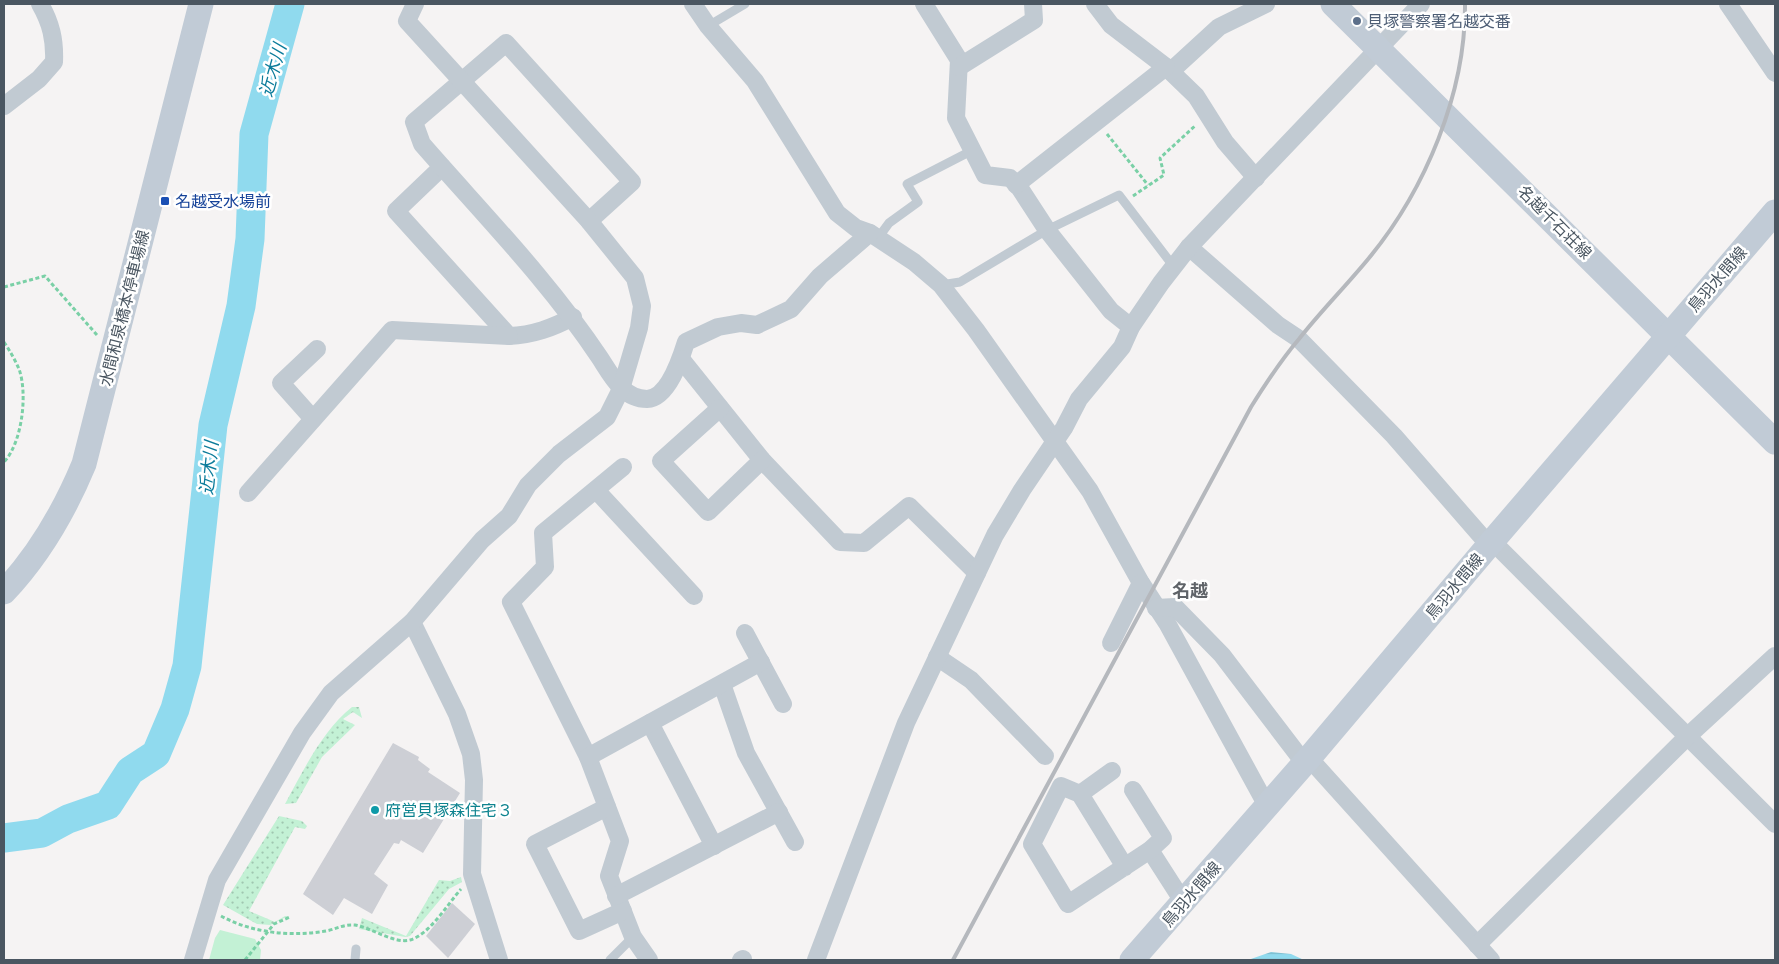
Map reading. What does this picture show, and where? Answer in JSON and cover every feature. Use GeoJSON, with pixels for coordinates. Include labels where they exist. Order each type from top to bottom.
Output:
{"type":"FeatureCollection","features":[{"type":"Feature","properties":{"kind":"street"},"geometry":{"type":"LineString","coordinates":[[4,106],[39,79],[54,62],[55,40],[48,18],[40,4]]}},
{"type":"Feature","properties":{"kind":"street","name":"水間和泉橋本停車場線"},"geometry":{"type":"LineString","coordinates":[[4,592],[30,563],[52,532],[84,464],[201,4]]}},
{"type":"Feature","properties":{"kind":"street"},"geometry":{"type":"LineString","coordinates":[[194,960],[217,880],[302,733],[331,693],[412,622],[482,540],[509,516],[528,485],[559,454],[606,417],[621,389],[638,328],[642,306],[635,278],[589,221],[407,21],[415,4]]}},
{"type":"Feature","properties":{"kind":"street"},"geometry":{"type":"LineString","coordinates":[[693,4],[708,26],[755,81],[837,213],[856,228],[874,236],[914,262],[941,285],[976,330],[1090,491],[1267,806]]}},
{"type":"Feature","properties":{"kind":"street"},"geometry":{"type":"LineString","coordinates":[[924,4],[959,60],[956,118],[985,175],[1010,178],[1046,230],[1111,311],[1131,327]]}},
{"type":"Feature","properties":{"kind":"street"},"geometry":{"type":"LineString","coordinates":[[958,67],[1034,20],[1033,4]]}},
{"type":"Feature","properties":{"kind":"street"},"geometry":{"type":"LineString","coordinates":[[1095,4],[1111,25],[1168,69],[1196,96],[1225,142],[1256,178]]}},
{"type":"Feature","properties":{"kind":"street"},"geometry":{"type":"LineString","coordinates":[[1016,185],[1168,69],[1219,27],[1266,4]]}},
{"type":"Feature","properties":{"kind":"street","name":"名越千石荘線"},"geometry":{"type":"LineString","coordinates":[[1333,4],[1380,48],[1775,442]]}},
{"type":"Feature","properties":{"kind":"street"},"geometry":{"type":"LineString","coordinates":[[816,960],[906,723],[977,573],[1018,497],[1079,399],[1122,347],[1131,327],[1189,247],[1421,4]]}},
{"type":"Feature","properties":{"kind":"street"},"geometry":{"type":"LineString","coordinates":[[1728,4],[1775,73]]}},
{"type":"Feature","properties":{"kind":"street"},"geometry":{"type":"LineString","coordinates":[[589,221],[632,182],[506,43],[414,122],[422,144],[573,317],[621,389],[648,399],[659,393],[667,385],[681,359],[686,342],[718,327],[741,323],[757,325],[791,309],[820,276],[874,236]]}},
{"type":"Feature","properties":{"kind":"street"},"geometry":{"type":"LineString","coordinates":[[442,167],[396,210],[509,336]]}},
{"type":"Feature","properties":{"kind":"street","name":"鳥羽水間線"},"geometry":{"type":"LineString","coordinates":[[1132,960],[1307,761],[1668,334],[1775,212]]}},
{"type":"Feature","properties":{"kind":"street"},"geometry":{"type":"LineString","coordinates":[[1189,247],[1278,325],[1299,339],[1394,436],[1490,543],[1689,735],[1775,824]]}},
{"type":"Feature","properties":{"kind":"street"},"geometry":{"type":"LineString","coordinates":[[248,492],[392,330],[509,336],[528,335],[555,326],[573,317]]}},
{"type":"Feature","properties":{"kind":"street"},"geometry":{"type":"LineString","coordinates":[[313,419],[281,383],[317,349]]}},
{"type":"Feature","properties":{"kind":"street"},"geometry":{"type":"LineString","coordinates":[[681,359],[762,460],[840,542],[864,543],[909,506],[977,573]]}},
{"type":"Feature","properties":{"kind":"street"},"geometry":{"type":"LineString","coordinates":[[720,408],[661,461],[708,512],[762,460]]}},
{"type":"Feature","properties":{"kind":"street"},"geometry":{"type":"LineString","coordinates":[[623,467],[543,533],[544,568],[511,602],[588,757],[620,841],[609,876],[633,937],[649,960]]}},
{"type":"Feature","properties":{"kind":"street"},"geometry":{"type":"LineString","coordinates":[[596,490],[694,596]]}},
{"type":"Feature","properties":{"kind":"street"},"geometry":{"type":"LineString","coordinates":[[1111,643],[1141,583]]}},
{"type":"Feature","properties":{"kind":"street"},"geometry":{"type":"LineString","coordinates":[[1156,608],[1175,607],[1222,655],[1307,761],[1476,945],[1492,960]]}},
{"type":"Feature","properties":{"kind":"street"},"geometry":{"type":"LineString","coordinates":[[412,622],[457,714],[471,754],[474,780],[472,874],[499,960]]}},
{"type":"Feature","properties":{"kind":"street"},"geometry":{"type":"LineString","coordinates":[[745,633],[784,704]]}},
{"type":"Feature","properties":{"kind":"street"},"geometry":{"type":"LineString","coordinates":[[1476,945],[1689,735],[1775,656]]}},
{"type":"Feature","properties":{"kind":"street"},"geometry":{"type":"LineString","coordinates":[[937,657],[971,680],[1045,756]]}},
{"type":"Feature","properties":{"kind":"street"},"geometry":{"type":"LineString","coordinates":[[588,757],[761,662]]}},
{"type":"Feature","properties":{"kind":"street"},"geometry":{"type":"LineString","coordinates":[[722,684],[746,753],[796,842]]}},
{"type":"Feature","properties":{"kind":"street"},"geometry":{"type":"LineString","coordinates":[[650,723],[714,846]]}},
{"type":"Feature","properties":{"kind":"street"},"geometry":{"type":"LineString","coordinates":[[1080,794],[1112,771]]}},
{"type":"Feature","properties":{"kind":"street"},"geometry":{"type":"LineString","coordinates":[[1125,867],[1080,794],[1061,786],[1032,844],[1068,904],[1125,867],[1150,850],[1163,838],[1133,790]]}},
{"type":"Feature","properties":{"kind":"street"},"geometry":{"type":"LineString","coordinates":[[607,807],[535,844],[579,932],[619,904],[714,846],[779,812]]}},
{"type":"Feature","properties":{"kind":"street"},"geometry":{"type":"LineString","coordinates":[[1150,850],[1184,903]]}},
{"type":"Feature","properties":{"kind":"lane"},"geometry":{"type":"LineString","coordinates":[[708,26],[745,4]]}},
{"type":"Feature","properties":{"kind":"lane"},"geometry":{"type":"LineString","coordinates":[[874,236],[918,202],[907,184],[973,150]]}},
{"type":"Feature","properties":{"kind":"lane"},"geometry":{"type":"LineString","coordinates":[[941,285],[960,282],[1046,230],[1119,195],[1174,267]]}},
{"type":"Feature","properties":{"kind":"lane"},"geometry":{"type":"LineString","coordinates":[[610,960],[633,937]]}},
{"type":"Feature","properties":{"kind":"lane"},"geometry":{"type":"LineString","coordinates":[[355,960],[356,949]]}},
{"type":"Feature","properties":{"kind":"path"},"geometry":{"type":"LineString","coordinates":[[1124,202],[1164,176],[1160,158],[1208,114]]}},
{"type":"Feature","properties":{"kind":"path"},"geometry":{"type":"LineString","coordinates":[[1097,122],[1148,186]]}},
{"type":"Feature","properties":{"kind":"path"},"geometry":{"type":"LineString","coordinates":[[4,287],[45,276],[112,354]]}},
{"type":"Feature","properties":{"kind":"path"},"geometry":{"type":"LineString","coordinates":[[4,342],[20,371],[22,407],[17,440],[12,453],[4,462]]}},
{"type":"Feature","properties":{"kind":"path"},"geometry":{"type":"LineString","coordinates":[[208,909],[233,923],[270,932],[292,934],[326,931],[346,924],[378,931],[396,940],[408,940],[421,935],[472,874]]}},
{"type":"Feature","properties":{"kind":"path"},"geometry":{"type":"LineString","coordinates":[[245,960],[270,932],[274,924],[290,917]]}},
{"type":"Feature","properties":{"kind":"green space"},"geometry":{"type":"Polygon","coordinates":[[[352,707],[359,707],[362,718],[353,712],[343,719],[355,725],[322,757],[296,803],[285,804],[322,740],[352,707]]]}},
{"type":"Feature","properties":{"kind":"green space"},"geometry":{"type":"Polygon","coordinates":[[[279,816],[302,821],[307,826],[305,829],[295,827],[249,911],[275,922],[288,916],[270,925],[257,924],[223,905],[279,816]]]}},
{"type":"Feature","properties":{"kind":"green space"},"geometry":{"type":"Polygon","coordinates":[[[461,877],[462,882],[449,889],[410,936],[405,937],[359,929],[362,918],[406,936],[439,880],[450,881],[461,877]]]}},
{"type":"Feature","properties":{"kind":"green space"},"geometry":{"type":"Polygon","coordinates":[[[220,930],[255,939],[261,950],[260,960],[209,960],[215,938],[220,930]]]}},
{"type":"Feature","properties":{"kind":"water"},"geometry":{"type":"Polygon","coordinates":[[[1271,952],[1291,954],[1304,960],[1248,960],[1271,952]]]}},
{"type":"Feature","properties":{"kind":"building"},"geometry":{"type":"Polygon","coordinates":[[[393,743],[419,757],[418,760],[430,769],[428,772],[460,793],[423,853],[401,840],[399,844],[394,843],[374,874],[388,885],[372,914],[344,898],[333,915],[303,894],[393,743]]]}},
{"type":"Feature","properties":{"kind":"building"},"geometry":{"type":"Polygon","coordinates":[[[452,903],[475,924],[448,958],[426,936],[452,903]]]}},
{"type":"Feature","properties":{"kind":"waterway","name":"近木川"},"geometry":{"type":"LineString","coordinates":[[4,838],[42,833],[68,819],[108,805],[130,771],[156,754],[175,709],[187,666],[213,425],[241,306],[250,239],[254,134],[290,4]]}},
{"type":"Feature","properties":{"kind":"railway"},"geometry":{"type":"LineString","coordinates":[[953,960],[1251,407],[1286,355],[1369,258],[1408,202],[1424,171],[1450,106],[1458,72],[1465,4]]}},
{"type":"Feature","properties":{"kind":"place","name":"貝塚警察署名越交番"},"geometry":{"type":"Point","coordinates":[1357,21]}},
{"type":"Feature","properties":{"kind":"place","name":"名越受水場前"},"geometry":{"type":"Point","coordinates":[165,201]}},
{"type":"Feature","properties":{"kind":"place","name":"府営貝塚森住宅３"},"geometry":{"type":"Point","coordinates":[375,810]}},
{"type":"Feature","properties":{"kind":"district","name":"名越"},"geometry":{"type":"Point","coordinates":[1190,590]}}]}
